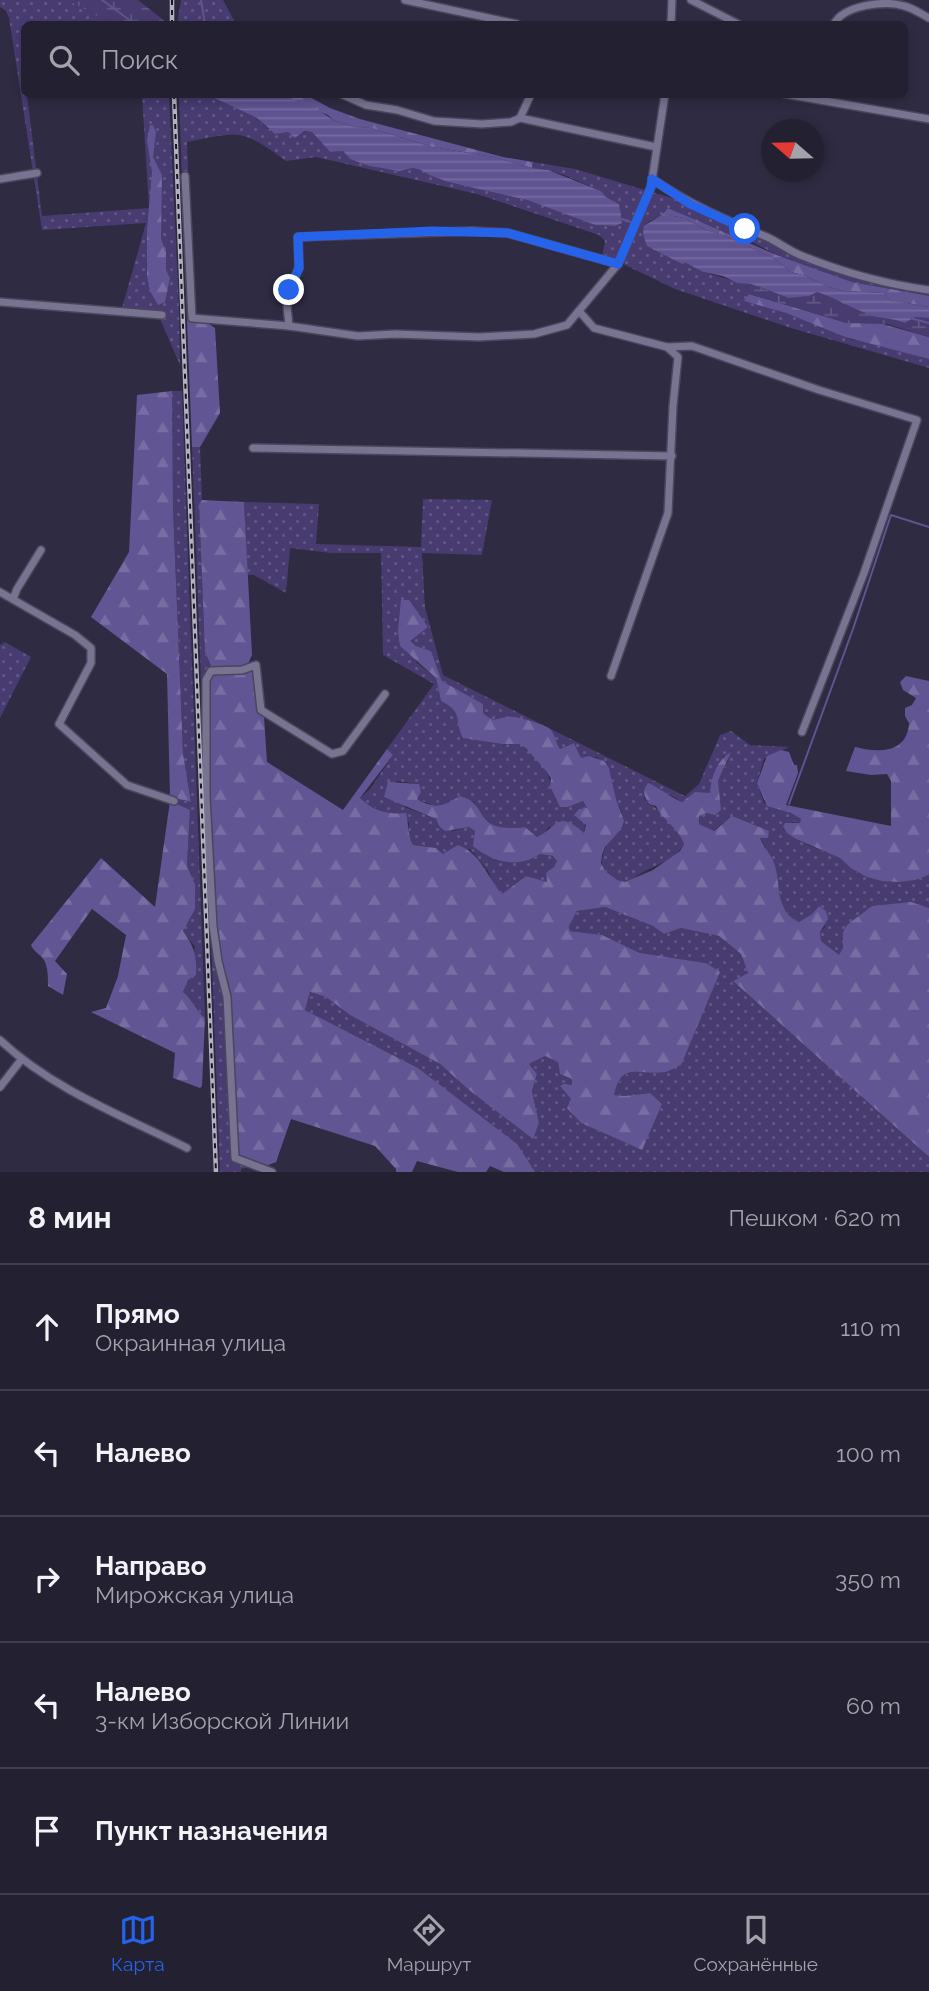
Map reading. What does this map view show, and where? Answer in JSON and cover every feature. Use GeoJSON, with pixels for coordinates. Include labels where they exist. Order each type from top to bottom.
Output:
{"type":"FeatureCollection","features":[{"type":"Feature","properties":{"kind":"street"},"geometry":{"type":"LineString","coordinates":[[405,0],[503,21]]}},
{"type":"Feature","properties":{"kind":"street"},"geometry":{"type":"LineString","coordinates":[[671,21],[672,0]]}},
{"type":"Feature","properties":{"kind":"street"},"geometry":{"type":"LineString","coordinates":[[691,0],[732,21]]}},
{"type":"Feature","properties":{"kind":"street"},"geometry":{"type":"LineString","coordinates":[[837,21],[845,12],[878,5],[903,5],[929,18]]}},
{"type":"Feature","properties":{"kind":"street"},"geometry":{"type":"LineString","coordinates":[[350,98],[366,105],[397,110],[434,121],[482,124],[512,122],[520,118],[656,147]]}},
{"type":"Feature","properties":{"kind":"street"},"geometry":{"type":"LineString","coordinates":[[520,118],[529,98]]}},
{"type":"Feature","properties":{"kind":"street"},"geometry":{"type":"LineString","coordinates":[[186,176],[192,318],[289,326],[358,336],[395,334],[479,337],[534,334],[567,325],[618,264],[651,187],[663,98]]}},
{"type":"Feature","properties":{"kind":"street"},"geometry":{"type":"LineString","coordinates":[[833,99],[929,119]]}},
{"type":"Feature","properties":{"kind":"street"},"geometry":{"type":"LineString","coordinates":[[0,177],[37,173]]}},
{"type":"Feature","properties":{"kind":"street"},"geometry":{"type":"LineString","coordinates":[[652,179],[690,204],[799,254],[891,285],[929,290]]}},
{"type":"Feature","properties":{"kind":"street"},"geometry":{"type":"LineString","coordinates":[[289,326],[289,290],[299,268],[298,237],[432,231],[508,233],[618,264]]}},
{"type":"Feature","properties":{"kind":"street"},"geometry":{"type":"LineString","coordinates":[[0,302],[162,316]]}},
{"type":"Feature","properties":{"kind":"street"},"geometry":{"type":"LineString","coordinates":[[579,311],[594,328],[667,346],[692,346],[819,390],[917,420],[864,573],[802,732]]}},
{"type":"Feature","properties":{"kind":"street"},"geometry":{"type":"LineString","coordinates":[[611,676],[668,513],[678,357],[667,346]]}},
{"type":"Feature","properties":{"kind":"street"},"geometry":{"type":"LineString","coordinates":[[253,449],[672,456]]}},
{"type":"Feature","properties":{"kind":"street"},"geometry":{"type":"LineString","coordinates":[[13,599],[16,589],[41,550]]}},
{"type":"Feature","properties":{"kind":"street"},"geometry":{"type":"LineString","coordinates":[[0,592],[75,635],[91,648],[91,663],[59,724],[127,785],[174,801]]}},
{"type":"Feature","properties":{"kind":"street"},"geometry":{"type":"LineString","coordinates":[[272,1172],[234,1158],[227,997],[213,926],[206,797],[206,680],[211,671],[256,665],[261,710],[332,754],[342,751],[385,694]]}},
{"type":"Feature","properties":{"kind":"street"},"geometry":{"type":"LineString","coordinates":[[0,1040],[21,1060],[51,1080],[187,1148]]}},
{"type":"Feature","properties":{"kind":"street"},"geometry":{"type":"LineString","coordinates":[[0,1087],[21,1060]]}},
{"type":"Feature","properties":{"kind":"green space"},"geometry":{"type":"Polygon","coordinates":[[[0,0],[68,0],[106,21],[21,21],[21,95],[9,18],[6,11],[0,7],[0,0]]]}},
{"type":"Feature","properties":{"kind":"green space"},"geometry":{"type":"Polygon","coordinates":[[[68,0],[138,0],[165,21],[106,21],[68,0]]]}},
{"type":"Feature","properties":{"kind":"green space"},"geometry":{"type":"Polygon","coordinates":[[[181,0],[223,0],[234,21],[178,21],[181,0]]]}},
{"type":"Feature","properties":{"kind":"green space"},"geometry":{"type":"Polygon","coordinates":[[[21,98],[27,98],[42,216],[149,208],[142,98],[169,98],[180,365],[157,312],[122,308],[146,223],[42,230],[21,98]]]}},
{"type":"Feature","properties":{"kind":"green space"},"geometry":{"type":"Polygon","coordinates":[[[179,98],[214,98],[257,118],[268,129],[312,132],[330,152],[343,151],[350,159],[369,166],[399,171],[413,168],[448,182],[527,200],[595,225],[615,226],[619,204],[601,191],[564,175],[532,168],[533,162],[575,169],[672,198],[847,276],[929,291],[929,296],[852,282],[779,256],[750,241],[720,232],[669,208],[647,223],[682,264],[686,263],[703,272],[745,284],[749,294],[745,301],[786,313],[853,340],[929,359],[929,368],[791,328],[675,289],[621,263],[602,257],[605,241],[599,235],[477,194],[316,157],[286,161],[259,143],[240,135],[187,142],[194,313],[206,322],[187,320],[179,98]]]}},
{"type":"Feature","properties":{"kind":"green space"},"geometry":{"type":"Polygon","coordinates":[[[286,98],[312,98],[360,119],[503,157],[533,162],[532,168],[494,157],[432,147],[371,128],[355,127],[333,120],[328,115],[286,98]]]}},
{"type":"Feature","properties":{"kind":"green space"},"geometry":{"type":"Polygon","coordinates":[[[150,125],[153,125],[156,132],[153,157],[162,175],[161,239],[170,278],[165,302],[158,305],[150,291],[147,276],[147,230],[152,172],[147,140],[150,125]]]}},
{"type":"Feature","properties":{"kind":"green space"},"geometry":{"type":"Polygon","coordinates":[[[668,208],[779,256],[852,282],[929,296],[929,307],[890,300],[884,293],[844,291],[829,287],[791,272],[772,257],[723,235],[706,230],[684,218],[663,214],[668,208]]]}},
{"type":"Feature","properties":{"kind":"green space"},"geometry":{"type":"Polygon","coordinates":[[[745,284],[791,296],[817,292],[879,317],[895,318],[905,323],[915,317],[929,318],[929,337],[887,324],[847,323],[749,294],[745,284]]]}},
{"type":"Feature","properties":{"kind":"green space"},"geometry":{"type":"Polygon","coordinates":[[[749,294],[847,323],[879,323],[929,337],[929,359],[845,337],[786,313],[744,301],[749,294]]]}},
{"type":"Feature","properties":{"kind":"green space"},"geometry":{"type":"Polygon","coordinates":[[[187,320],[206,322],[215,328],[220,413],[200,447],[192,447],[187,320]]]}},
{"type":"Feature","properties":{"kind":"green space"},"geometry":{"type":"Polygon","coordinates":[[[172,391],[182,391],[205,1018],[183,992],[195,947],[183,931],[195,884],[187,866],[190,811],[170,801],[170,797],[191,802],[183,753],[173,508],[172,391]]]}},
{"type":"Feature","properties":{"kind":"green space"},"geometry":{"type":"Polygon","coordinates":[[[172,391],[173,508],[183,753],[191,802],[170,797],[167,674],[91,617],[129,552],[137,395],[172,391]]]}},
{"type":"Feature","properties":{"kind":"green space"},"geometry":{"type":"Polygon","coordinates":[[[192,447],[200,447],[202,500],[199,505],[205,652],[212,668],[219,948],[211,949],[192,447]]]}},
{"type":"Feature","properties":{"kind":"green space"},"geometry":{"type":"Polygon","coordinates":[[[423,499],[492,500],[482,555],[422,553],[425,607],[443,675],[685,796],[699,784],[720,735],[731,731],[750,745],[789,747],[764,759],[757,782],[764,803],[801,819],[800,823],[793,822],[783,827],[784,830],[803,843],[840,858],[855,871],[873,878],[901,881],[929,875],[929,908],[895,906],[859,917],[843,932],[843,948],[839,956],[821,941],[820,932],[825,927],[817,908],[799,922],[782,906],[772,858],[760,838],[725,821],[713,831],[699,824],[699,816],[707,813],[719,798],[718,781],[728,760],[724,756],[716,770],[710,793],[695,793],[682,802],[669,794],[644,797],[648,804],[669,821],[684,844],[670,859],[630,881],[615,879],[605,871],[602,864],[606,846],[622,814],[609,768],[597,757],[581,758],[574,743],[560,749],[553,734],[542,725],[505,717],[490,719],[483,713],[483,704],[442,681],[431,651],[409,641],[415,636],[398,631],[417,663],[436,678],[441,701],[456,714],[460,732],[485,741],[524,746],[545,768],[556,800],[568,807],[583,801],[587,808],[584,833],[549,827],[544,834],[537,837],[525,827],[506,828],[494,825],[484,817],[474,802],[459,796],[447,806],[432,805],[417,799],[419,784],[396,781],[405,807],[436,819],[439,826],[453,831],[469,826],[475,831],[475,839],[533,858],[540,854],[553,856],[557,861],[548,883],[526,876],[502,894],[470,849],[443,854],[436,848],[413,845],[408,834],[409,822],[360,798],[370,789],[393,755],[387,749],[434,684],[383,655],[381,553],[331,553],[290,548],[286,593],[254,575],[247,575],[244,502],[319,504],[316,544],[421,547],[423,499]]]}},
{"type":"Feature","properties":{"kind":"green space"},"geometry":{"type":"Polygon","coordinates":[[[202,500],[244,502],[252,655],[247,666],[212,668],[205,652],[199,504],[202,500]]]}},
{"type":"Feature","properties":{"kind":"green space"},"geometry":{"type":"Polygon","coordinates":[[[401,600],[409,600],[428,627],[410,641],[431,651],[442,681],[483,704],[483,713],[491,719],[513,717],[538,723],[550,729],[560,749],[574,743],[581,758],[589,756],[604,761],[609,768],[624,821],[621,829],[605,847],[601,863],[605,871],[617,880],[625,882],[653,870],[680,851],[684,844],[656,806],[647,801],[644,791],[648,783],[682,802],[695,792],[710,793],[716,770],[731,752],[718,781],[721,810],[715,815],[707,813],[699,816],[699,824],[714,831],[732,816],[769,831],[768,838],[760,838],[775,867],[781,902],[785,910],[799,922],[819,906],[826,911],[828,919],[820,932],[821,941],[839,955],[847,925],[872,906],[911,902],[929,908],[929,1157],[733,981],[748,973],[741,954],[719,936],[681,928],[664,934],[653,926],[605,907],[577,911],[569,926],[570,931],[602,935],[640,953],[706,963],[720,972],[681,1065],[665,1072],[627,1073],[617,1084],[614,1095],[650,1093],[662,1104],[642,1150],[581,1123],[567,1108],[571,1099],[560,1086],[572,1085],[572,1079],[560,1074],[558,1062],[545,1056],[529,1064],[537,1074],[532,1091],[539,1123],[533,1139],[440,1064],[350,1015],[326,997],[310,992],[305,1010],[418,1068],[517,1144],[535,1172],[504,1172],[490,1166],[486,1172],[458,1172],[417,1161],[412,1172],[396,1172],[375,1146],[291,1119],[276,1162],[266,1166],[238,1155],[229,984],[218,938],[214,892],[208,681],[212,673],[254,670],[257,710],[264,717],[267,762],[343,810],[387,749],[393,755],[360,798],[382,811],[406,813],[413,845],[436,848],[443,854],[458,845],[466,849],[478,860],[502,894],[526,876],[547,882],[546,873],[557,861],[553,856],[540,854],[532,859],[514,862],[488,856],[473,846],[475,831],[469,827],[445,831],[436,819],[384,797],[388,782],[419,784],[421,792],[417,799],[429,804],[449,803],[459,796],[469,799],[488,822],[508,828],[525,827],[537,837],[563,821],[584,833],[586,825],[574,815],[579,809],[587,808],[583,801],[560,807],[550,786],[551,778],[526,748],[519,744],[463,738],[456,713],[441,701],[436,678],[400,646],[398,631],[401,600]]]}},
{"type":"Feature","properties":{"kind":"green space"},"geometry":{"type":"Polygon","coordinates":[[[5,642],[31,657],[0,718],[0,645],[5,642]]]}},
{"type":"Feature","properties":{"kind":"green space"},"geometry":{"type":"Polygon","coordinates":[[[906,676],[929,681],[929,875],[915,880],[882,881],[867,877],[840,858],[787,833],[783,827],[785,823],[800,823],[801,819],[767,806],[757,783],[767,756],[781,750],[789,752],[794,765],[797,765],[798,773],[786,805],[891,826],[891,781],[887,774],[871,775],[846,771],[855,747],[890,749],[903,741],[909,723],[905,708],[912,705],[916,698],[903,690],[900,682],[906,676]]]}},
{"type":"Feature","properties":{"kind":"green space"},"geometry":{"type":"Polygon","coordinates":[[[170,801],[190,810],[187,866],[195,884],[195,909],[183,931],[194,952],[196,975],[188,980],[183,992],[205,1018],[200,1088],[173,1078],[175,1053],[91,1012],[106,1008],[118,976],[126,935],[92,909],[55,961],[67,974],[63,995],[48,986],[45,963],[31,945],[101,858],[155,907],[170,801]]]}},
{"type":"Feature","properties":{"kind":"green space"},"geometry":{"type":"Polygon","coordinates":[[[605,907],[653,926],[664,934],[681,928],[719,936],[741,954],[748,973],[733,981],[929,1157],[929,1172],[535,1172],[465,1106],[418,1068],[305,1010],[310,992],[326,997],[350,1015],[440,1064],[469,1090],[533,1138],[539,1123],[532,1091],[537,1074],[529,1064],[545,1056],[558,1062],[560,1074],[572,1079],[573,1086],[561,1086],[572,1099],[568,1108],[581,1123],[642,1150],[650,1093],[613,1095],[617,1085],[627,1074],[639,1071],[665,1072],[706,963],[640,953],[602,935],[570,931],[569,926],[577,911],[605,907]]]}},
{"type":"Feature","properties":{"kind":"green space"},"geometry":{"type":"Polygon","coordinates":[[[211,951],[225,997],[238,1155],[266,1166],[257,1171],[252,1166],[241,1169],[241,1172],[220,1172],[211,951]]]}},
{"type":"Feature","properties":{"kind":"shaded area"},"geometry":{"type":"Polygon","coordinates":[[[214,98],[287,98],[314,107],[333,120],[355,127],[371,128],[432,147],[494,157],[548,170],[601,191],[619,204],[622,223],[615,226],[595,225],[527,200],[448,182],[421,170],[413,168],[399,171],[369,166],[350,159],[343,151],[330,152],[312,132],[304,131],[295,138],[288,132],[275,134],[257,118],[214,98]]]}},
{"type":"Feature","properties":{"kind":"shaded area"},"geometry":{"type":"Polygon","coordinates":[[[663,214],[684,218],[706,230],[723,235],[772,257],[791,272],[829,287],[844,291],[884,293],[890,300],[929,307],[929,318],[915,317],[905,323],[873,316],[817,292],[809,296],[789,298],[751,284],[737,283],[723,276],[703,272],[686,263],[682,264],[647,246],[643,234],[644,226],[663,214]]]}},
{"type":"Feature","properties":{"kind":"waterway"},"geometry":{"type":"LineString","coordinates":[[102,0],[131,21]]}},
{"type":"Feature","properties":{"kind":"waterway"},"geometry":{"type":"LineString","coordinates":[[201,0],[204,21]]}},
{"type":"Feature","properties":{"kind":"waterway"},"geometry":{"type":"LineString","coordinates":[[622,219],[633,223]]}},
{"type":"Feature","properties":{"kind":"waterway"},"geometry":{"type":"LineString","coordinates":[[910,318],[929,323]]}},
{"type":"Feature","properties":{"kind":"waterway"},"geometry":{"type":"LineString","coordinates":[[789,804],[853,629],[891,515],[929,527]]}},
{"type":"Feature","properties":{"kind":"railway"},"geometry":{"type":"LineString","coordinates":[[172,0],[172,21]]}},
{"type":"Feature","properties":{"kind":"railway"},"geometry":{"type":"LineString","coordinates":[[174,98],[216,1172]]}},
{"type":"Feature","properties":{"kind":"route"},"geometry":{"type":"LineString","coordinates":[[289,290],[299,268],[298,237],[432,231],[508,233],[618,264],[652,179],[690,204],[745,229]]}}]}
